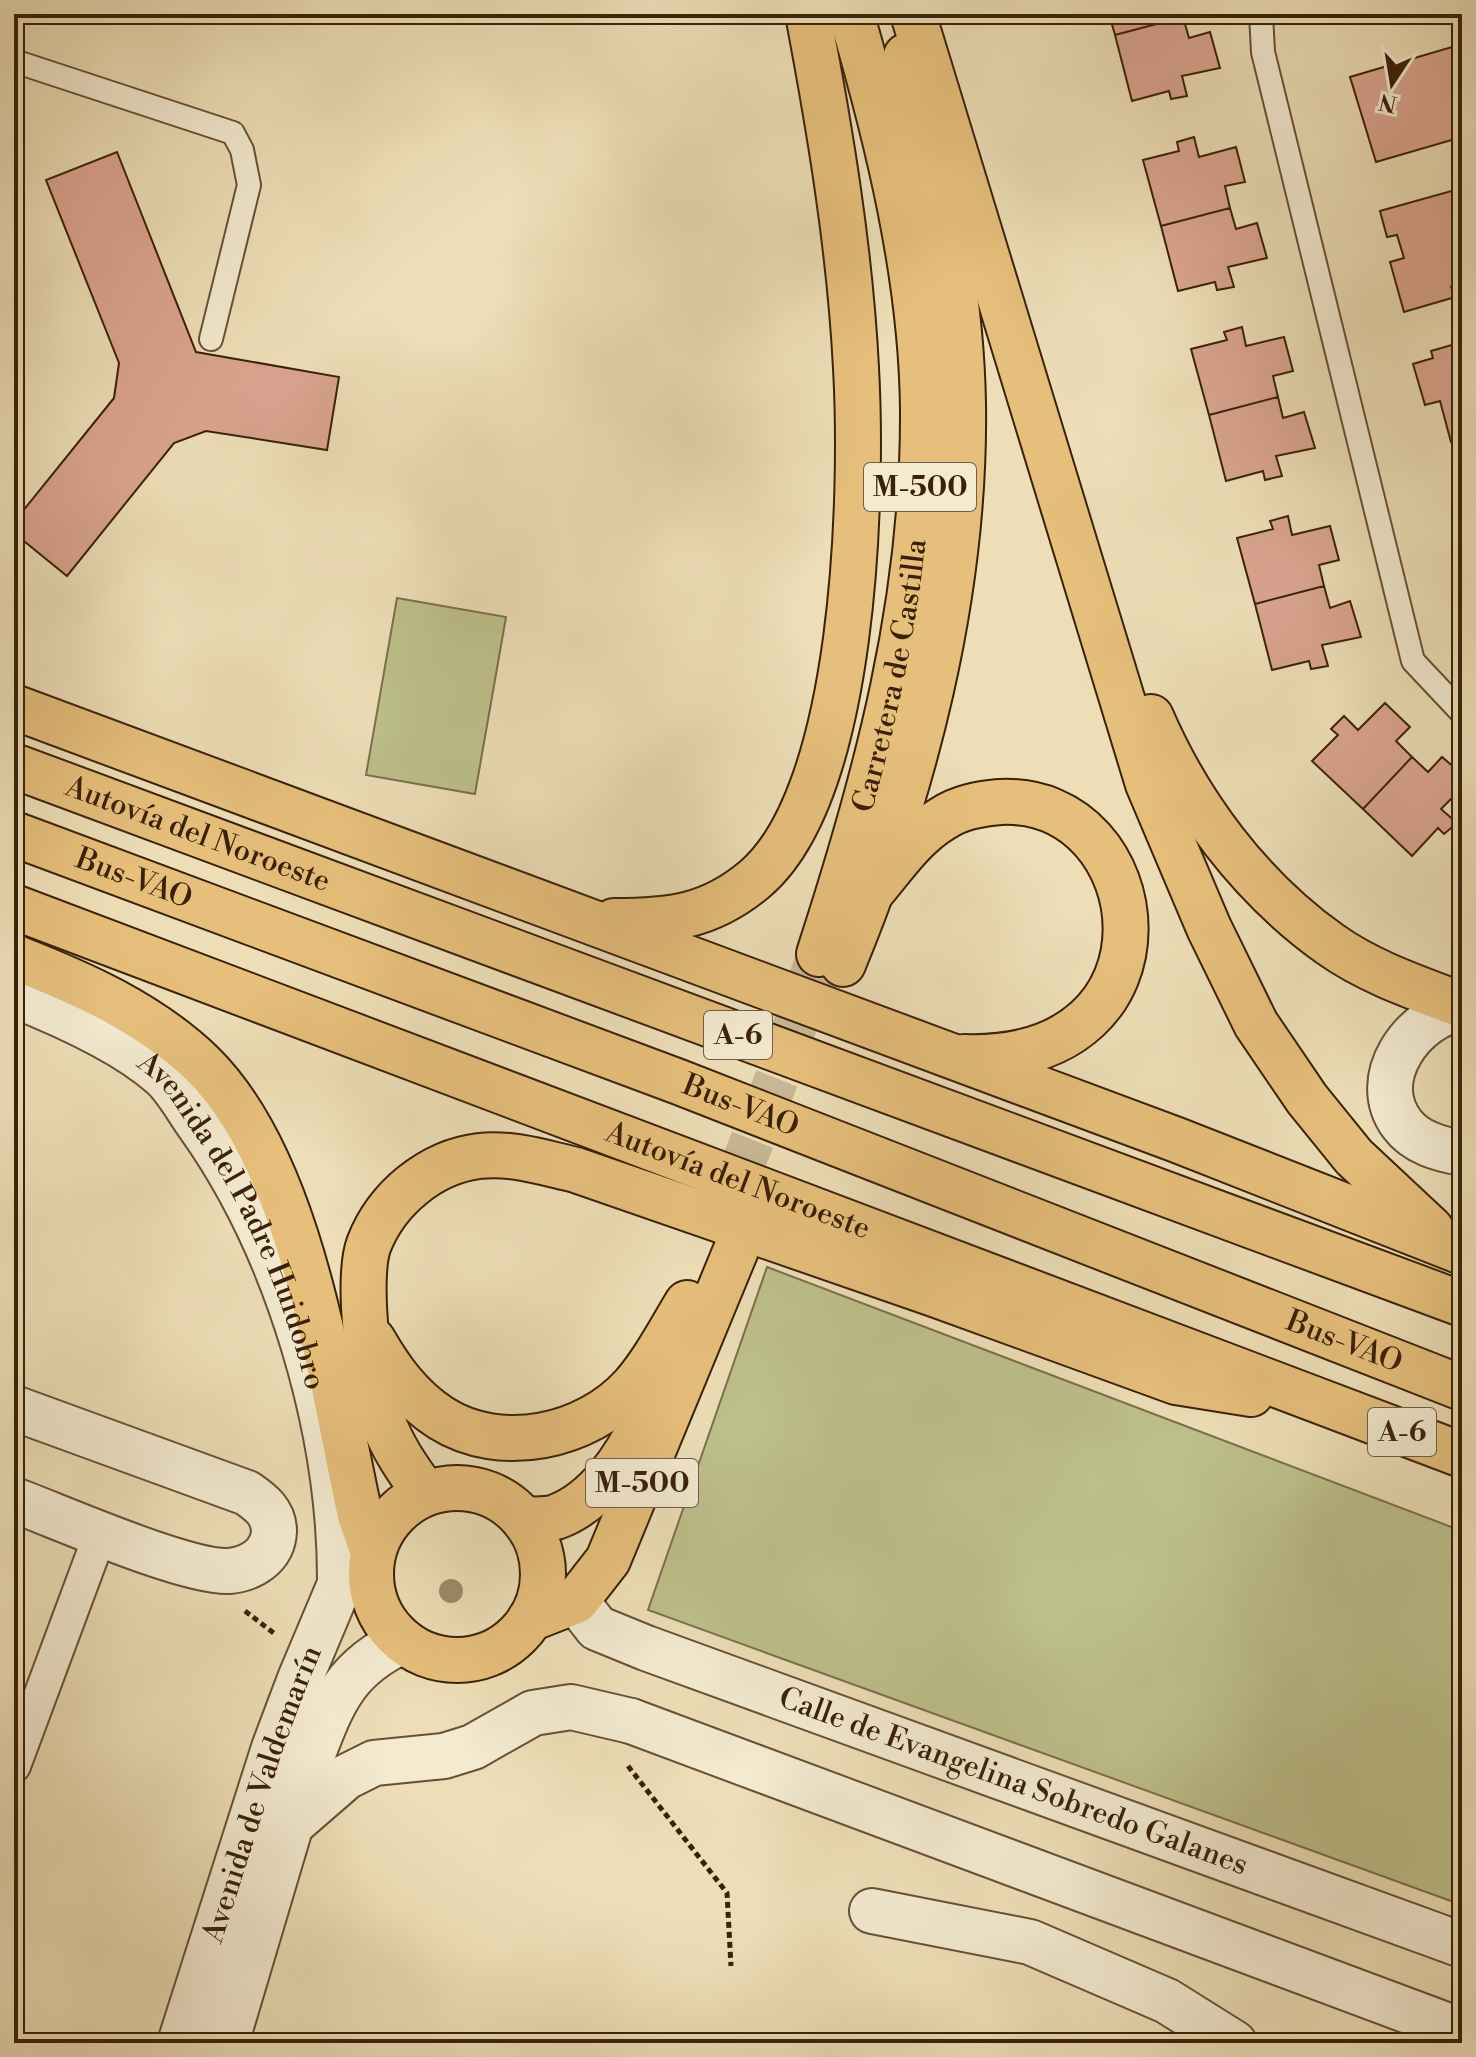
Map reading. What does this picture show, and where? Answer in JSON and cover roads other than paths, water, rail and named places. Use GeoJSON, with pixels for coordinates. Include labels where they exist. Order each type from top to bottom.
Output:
{"type":"FeatureCollection","features":[{"type":"Feature","properties":{"kind":"highway","name":"Carretera de Castilla"},"geometry":{"type":"LineString","coordinates":[[851,14],[883,122],[910,271],[923,409],[919,530],[902,646],[883,744],[831,959],[874,889]]}},
{"type":"Feature","properties":{"kind":"highway","name":"M-500"},"geometry":{"type":"LineString","coordinates":[[874,889],[938,652],[957,535],[963,403],[951,267],[922,121],[895,14]]}},
{"type":"Feature","properties":{"kind":"highway"},"geometry":{"type":"LineString","coordinates":[[913,14],[1148,784],[1232,979],[1281,1062],[1354,1157],[1458,1250]]}},
{"type":"Feature","properties":{"kind":"highway"},"geometry":{"type":"LineString","coordinates":[[591,922],[669,921],[721,903],[756,878],[798,823],[827,747],[850,590],[857,465],[856,368],[830,130],[807,20]]}},
{"type":"Feature","properties":{"kind":"highway"},"geometry":{"type":"LineString","coordinates":[[1069,523],[1166,750],[1204,815],[1226,843],[1275,898],[1331,945],[1406,983],[1462,1006]]}},
{"type":"Feature","properties":{"kind":"highway"},"geometry":{"type":"LineString","coordinates":[[14,707],[949,1056],[1458,1250]]}},
{"type":"Feature","properties":{"kind":"highway","name":"Autovía del Noroeste"},"geometry":{"type":"LineString","coordinates":[[14,766],[1462,1304]]}},
{"type":"Feature","properties":{"kind":"highway"},"geometry":{"type":"LineString","coordinates":[[874,889],[910,845],[941,819],[976,804],[1020,802],[1044,809],[1082,831],[1117,880],[1127,923],[1125,954],[1114,982],[1091,1017],[1079,1028],[1045,1046],[986,1057],[949,1056]]}},
{"type":"Feature","properties":{"kind":"highway","name":"Bus-VAO"},"geometry":{"type":"LineString","coordinates":[[14,834],[679,1082],[1462,1388]]}},
{"type":"Feature","properties":{"kind":"highway","name":"Autovía del Noroeste"},"geometry":{"type":"LineString","coordinates":[[14,907],[1462,1455]]}},
{"type":"Feature","properties":{"kind":"highway"},"geometry":{"type":"LineString","coordinates":[[14,957],[73,980],[125,1007],[175,1042],[229,1095],[251,1131],[269,1164],[293,1228],[360,1515],[356,1557],[383,1617],[403,1641],[439,1658],[464,1659],[488,1654],[510,1642],[530,1619],[540,1597],[543,1573],[534,1532],[509,1505],[483,1492],[454,1488],[425,1493],[407,1504],[356,1557]]}},
{"type":"Feature","properties":{"kind":"highway"},"geometry":{"type":"LineString","coordinates":[[679,1082],[997,1185],[1462,1358]]}},
{"type":"Feature","properties":{"kind":"highway"},"geometry":{"type":"LineString","coordinates":[[425,1493],[401,1460],[382,1418],[371,1374],[364,1278],[368,1245],[390,1206],[406,1190],[436,1170],[479,1156],[517,1156],[606,1180],[1176,1382],[1341,1408]]}},
{"type":"Feature","properties":{"kind":"highway","name":"M-500"},"geometry":{"type":"LineString","coordinates":[[524,1520],[555,1517],[584,1500],[616,1468],[631,1447],[651,1405],[687,1303],[724,1246],[608,1560],[576,1601]]}},
{"type":"Feature","properties":{"kind":"highway"},"geometry":{"type":"LineString","coordinates":[[367,1330],[394,1376],[443,1420],[472,1431],[506,1438],[534,1436],[568,1430],[602,1412],[622,1395],[653,1359],[687,1303]]}},
{"type":"Feature","properties":{"kind":"highway"},"geometry":{"type":"LineString","coordinates":[[530,1619],[576,1601]]}},
{"type":"Feature","properties":{"kind":"street","name":"Avenida del Padre Huidobro"},"geometry":{"type":"LineString","coordinates":[[14,995],[79,1021],[164,1077],[232,1172],[289,1298],[356,1557]]}},
{"type":"Feature","properties":{"kind":"street"},"geometry":{"type":"LineString","coordinates":[[1462,1006],[1417,1029],[1399,1052],[1392,1075],[1392,1100],[1401,1123],[1428,1145],[1462,1153]]}},
{"type":"Feature","properties":{"kind":"street"},"geometry":{"type":"LineString","coordinates":[[14,1408],[247,1493],[266,1507],[274,1530],[267,1553],[249,1568],[225,1571],[178,1560],[14,1500]]}},
{"type":"Feature","properties":{"kind":"street"},"geometry":{"type":"LineString","coordinates":[[14,1766],[101,1532]]}},
{"type":"Feature","properties":{"kind":"street","name":"Avenida de Valdemarín"},"geometry":{"type":"LineString","coordinates":[[180,2043],[274,1748],[356,1557]]}},
{"type":"Feature","properties":{"kind":"street","name":"Calle de Evangelina Sobredo Galanes"},"geometry":{"type":"LineString","coordinates":[[576,1601],[597,1628],[646,1648],[1462,1945]]}},
{"type":"Feature","properties":{"kind":"street","name":"Avenida de Valdemarín"},"geometry":{"type":"LineString","coordinates":[[226,2043],[309,1764],[344,1684],[379,1652],[403,1641]]}},
{"type":"Feature","properties":{"kind":"street"},"geometry":{"type":"LineString","coordinates":[[293,1823],[346,1777],[374,1763],[444,1756],[473,1747],[533,1713],[571,1707],[615,1716],[1462,2031]]}},
{"type":"Feature","properties":{"kind":"street"},"geometry":{"type":"LineString","coordinates":[[872,1911],[1030,1942],[1167,2001],[1234,2043]]}},
{"type":"Feature","properties":{"kind":"lane"},"geometry":{"type":"LineString","coordinates":[[1261,14],[1263,52],[1413,661],[1462,713]]}},
{"type":"Feature","properties":{"kind":"lane"},"geometry":{"type":"LineString","coordinates":[[14,61],[233,133],[242,150],[249,185],[211,339]]}},
{"type":"Feature","properties":{"kind":"tunnel"},"geometry":{"type":"LineString","coordinates":[[712,1242],[779,1073],[819,954]]}}]}
